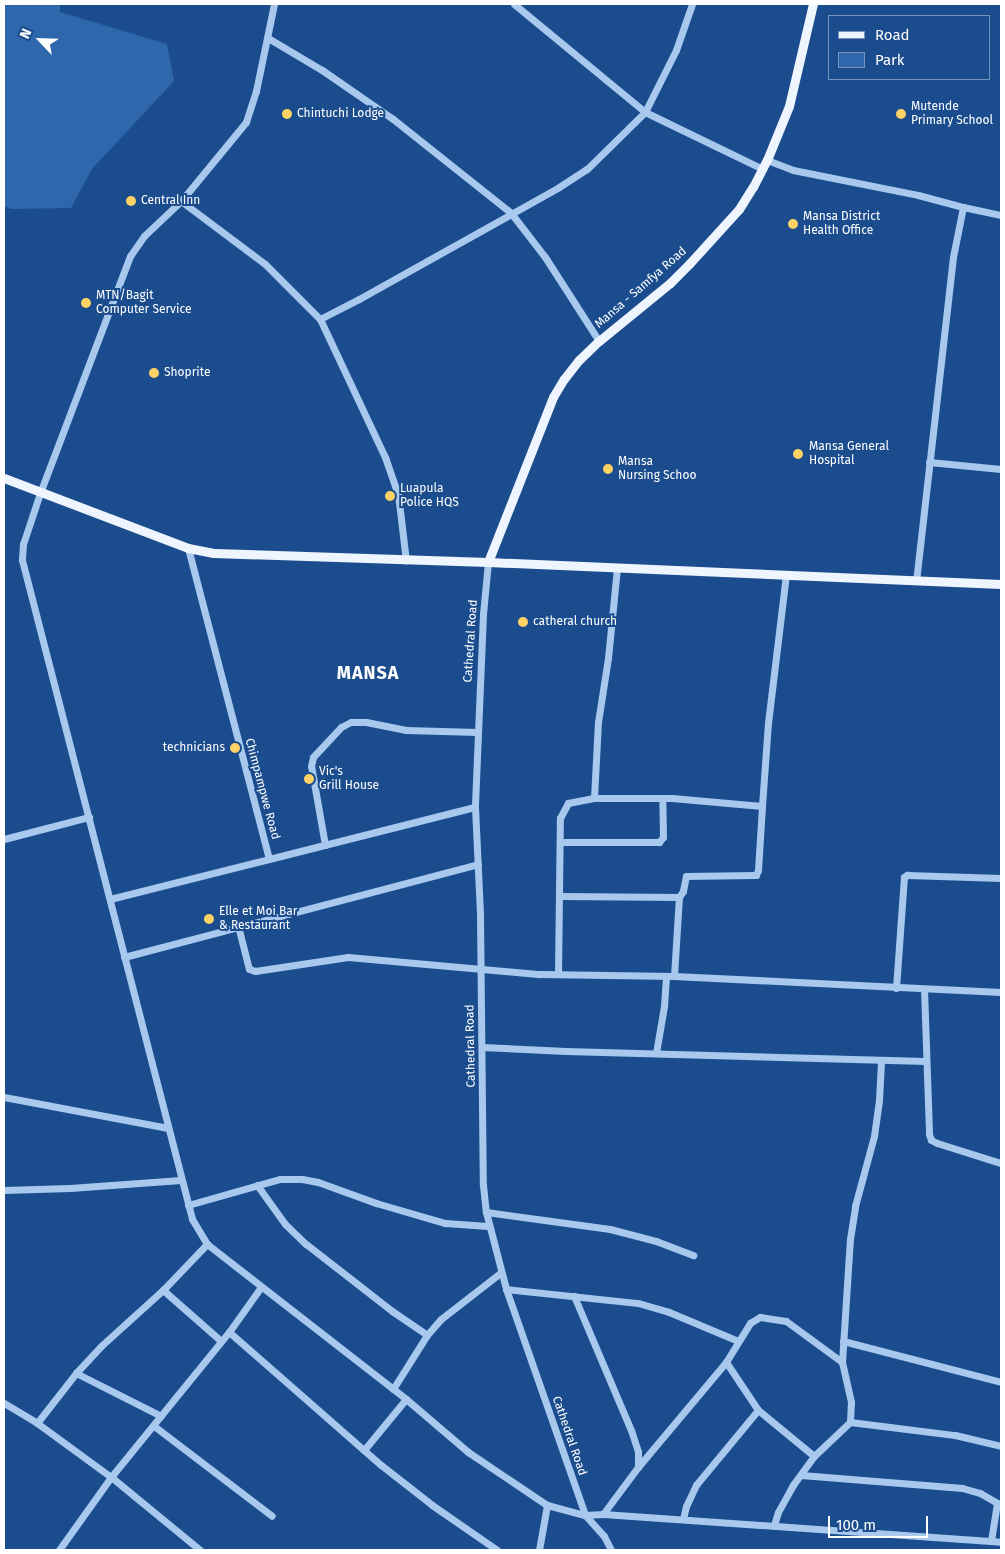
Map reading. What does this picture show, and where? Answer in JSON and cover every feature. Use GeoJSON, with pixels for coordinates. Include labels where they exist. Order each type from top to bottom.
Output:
{"type":"FeatureCollection","features":[{"type":"Feature","properties":{"kind":"main road","name":"Mansa - Samfya Road"},"geometry":{"type":"LineString","coordinates":[[488,562],[553,397],[579,360],[670,282],[708,244],[739,209],[763,169],[789,106],[812,4]]}},
{"type":"Feature","properties":{"kind":"main road"},"geometry":{"type":"LineString","coordinates":[[4,478],[188,548],[214,553],[406,561],[488,562],[1001,584]]}},
{"type":"Feature","properties":{"kind":"street"},"geometry":{"type":"LineString","coordinates":[[274,4],[256,91],[246,122],[181,201],[144,236],[130,256],[40,493],[24,544],[22,560],[192,1219],[207,1244],[406,1399],[468,1452],[547,1505],[585,1515],[603,1514],[683,1519],[1001,1542]]}},
{"type":"Feature","properties":{"kind":"street"},"geometry":{"type":"LineString","coordinates":[[514,4],[645,112],[763,169]]}},
{"type":"Feature","properties":{"kind":"street"},"geometry":{"type":"LineString","coordinates":[[320,319],[586,169],[645,112],[676,50],[692,4]]}},
{"type":"Feature","properties":{"kind":"street"},"geometry":{"type":"LineString","coordinates":[[268,38],[322,70],[393,119],[511,213],[545,257],[599,341]]}},
{"type":"Feature","properties":{"kind":"street"},"geometry":{"type":"LineString","coordinates":[[767,160],[803,173],[918,195],[1001,215]]}},
{"type":"Feature","properties":{"kind":"street"},"geometry":{"type":"LineString","coordinates":[[181,201],[265,264],[320,319],[385,457],[398,494],[406,561]]}},
{"type":"Feature","properties":{"kind":"street"},"geometry":{"type":"LineString","coordinates":[[916,581],[953,257],[963,207]]}},
{"type":"Feature","properties":{"kind":"street"},"geometry":{"type":"LineString","coordinates":[[929,462],[1001,469]]}},
{"type":"Feature","properties":{"kind":"street","name":"Chimpampwe Road"},"geometry":{"type":"LineString","coordinates":[[188,548],[269,859],[475,807]]}},
{"type":"Feature","properties":{"kind":"street","name":"Cathedral Road"},"geometry":{"type":"LineString","coordinates":[[488,562],[477,732],[475,807],[481,969],[483,1185],[488,1226],[500,1273],[585,1515]]}},
{"type":"Feature","properties":{"kind":"street"},"geometry":{"type":"LineString","coordinates":[[594,798],[598,722],[608,658],[617,568]]}},
{"type":"Feature","properties":{"kind":"street"},"geometry":{"type":"LineString","coordinates":[[674,976],[679,897],[688,875],[756,875],[758,870],[768,723],[786,574]]}},
{"type":"Feature","properties":{"kind":"street"},"geometry":{"type":"LineString","coordinates":[[325,845],[311,766],[313,757],[341,727],[351,722],[366,722],[406,730],[477,732]]}},
{"type":"Feature","properties":{"kind":"street"},"geometry":{"type":"LineString","coordinates":[[558,974],[560,818],[564,806],[594,798],[662,798],[762,806]]}},
{"type":"Feature","properties":{"kind":"street"},"geometry":{"type":"LineString","coordinates":[[560,842],[659,842],[663,838],[662,798]]}},
{"type":"Feature","properties":{"kind":"street"},"geometry":{"type":"LineString","coordinates":[[4,839],[89,817]]}},
{"type":"Feature","properties":{"kind":"street"},"geometry":{"type":"LineString","coordinates":[[110,899],[269,859]]}},
{"type":"Feature","properties":{"kind":"street"},"geometry":{"type":"LineString","coordinates":[[124,956],[478,864]]}},
{"type":"Feature","properties":{"kind":"street"},"geometry":{"type":"LineString","coordinates":[[896,988],[904,877],[907,875],[1001,878]]}},
{"type":"Feature","properties":{"kind":"street"},"geometry":{"type":"LineString","coordinates":[[560,896],[679,897]]}},
{"type":"Feature","properties":{"kind":"street"},"geometry":{"type":"LineString","coordinates":[[238,926],[249,969],[252,970],[348,957],[558,974],[674,976],[1001,992]]}},
{"type":"Feature","properties":{"kind":"street"},"geometry":{"type":"LineString","coordinates":[[656,1053],[664,1006],[666,976]]}},
{"type":"Feature","properties":{"kind":"street"},"geometry":{"type":"LineString","coordinates":[[924,989],[929,1134],[931,1140],[1001,1163]]}},
{"type":"Feature","properties":{"kind":"street"},"geometry":{"type":"LineString","coordinates":[[482,1047],[566,1052],[926,1062]]}},
{"type":"Feature","properties":{"kind":"street"},"geometry":{"type":"LineString","coordinates":[[774,1525],[778,1512],[814,1456],[850,1422],[851,1402],[842,1362],[842,1341],[850,1239],[855,1206],[874,1136],[880,1100],[881,1062]]}},
{"type":"Feature","properties":{"kind":"street"},"geometry":{"type":"LineString","coordinates":[[4,1097],[168,1128]]}},
{"type":"Feature","properties":{"kind":"street"},"geometry":{"type":"LineString","coordinates":[[188,1204],[257,1185],[302,1178],[376,1203],[445,1223],[488,1226]]}},
{"type":"Feature","properties":{"kind":"street"},"geometry":{"type":"LineString","coordinates":[[4,1190],[70,1188],[181,1180]]}},
{"type":"Feature","properties":{"kind":"street"},"geometry":{"type":"LineString","coordinates":[[257,1185],[285,1224],[306,1244],[392,1311],[427,1335]]}},
{"type":"Feature","properties":{"kind":"street"},"geometry":{"type":"LineString","coordinates":[[486,1212],[610,1228],[656,1241],[693,1255]]}},
{"type":"Feature","properties":{"kind":"street"},"geometry":{"type":"LineString","coordinates":[[37,1423],[76,1373],[101,1346],[163,1290],[207,1244]]}},
{"type":"Feature","properties":{"kind":"street"},"geometry":{"type":"LineString","coordinates":[[393,1389],[427,1335],[441,1319],[500,1273]]}},
{"type":"Feature","properties":{"kind":"street"},"geometry":{"type":"LineString","coordinates":[[59,1550],[111,1477],[229,1332],[261,1287]]}},
{"type":"Feature","properties":{"kind":"street"},"geometry":{"type":"LineString","coordinates":[[506,1289],[638,1303],[669,1312],[738,1341]]}},
{"type":"Feature","properties":{"kind":"street"},"geometry":{"type":"LineString","coordinates":[[163,1290],[221,1341]]}},
{"type":"Feature","properties":{"kind":"street"},"geometry":{"type":"LineString","coordinates":[[574,1296],[631,1430],[638,1452],[638,1467]]}},
{"type":"Feature","properties":{"kind":"street"},"geometry":{"type":"LineString","coordinates":[[603,1514],[638,1467],[726,1362],[738,1341],[755,1319],[760,1317],[777,1318],[786,1321],[842,1362]]}},
{"type":"Feature","properties":{"kind":"street"},"geometry":{"type":"LineString","coordinates":[[229,1332],[364,1450],[432,1505],[497,1550]]}},
{"type":"Feature","properties":{"kind":"street"},"geometry":{"type":"LineString","coordinates":[[842,1341],[1001,1382]]}},
{"type":"Feature","properties":{"kind":"street"},"geometry":{"type":"LineString","coordinates":[[726,1362],[758,1410],[814,1456]]}},
{"type":"Feature","properties":{"kind":"street"},"geometry":{"type":"LineString","coordinates":[[76,1373],[160,1416]]}},
{"type":"Feature","properties":{"kind":"street"},"geometry":{"type":"LineString","coordinates":[[364,1450],[406,1399]]}},
{"type":"Feature","properties":{"kind":"street"},"geometry":{"type":"LineString","coordinates":[[4,1403],[37,1423],[111,1477],[200,1550]]}},
{"type":"Feature","properties":{"kind":"street"},"geometry":{"type":"LineString","coordinates":[[683,1519],[686,1506],[696,1485],[758,1410]]}},
{"type":"Feature","properties":{"kind":"street"},"geometry":{"type":"LineString","coordinates":[[850,1422],[956,1435],[1001,1446]]}},
{"type":"Feature","properties":{"kind":"street"},"geometry":{"type":"LineString","coordinates":[[154,1426],[272,1516]]}},
{"type":"Feature","properties":{"kind":"street"},"geometry":{"type":"LineString","coordinates":[[801,1475],[953,1487],[980,1493],[997,1503],[991,1541]]}},
{"type":"Feature","properties":{"kind":"street"},"geometry":{"type":"LineString","coordinates":[[539,1550],[547,1505]]}},
{"type":"Feature","properties":{"kind":"street"},"geometry":{"type":"LineString","coordinates":[[585,1515],[604,1536],[612,1550]]}},
{"type":"Feature","properties":{"kind":"green space"},"geometry":{"type":"Polygon","coordinates":[[[4,4],[60,4],[60,12],[167,44],[174,81],[92,169],[71,208],[11,209],[4,206],[4,4]]]}},
{"type":"Feature","properties":{"kind":"place","name":"Chintuchi Lodge"},"geometry":{"type":"Point","coordinates":[287,114]}},
{"type":"Feature","properties":{"kind":"place","name":"Mutende Primary School"},"geometry":{"type":"Point","coordinates":[901,114]}},
{"type":"Feature","properties":{"kind":"place","name":"Central Inn"},"geometry":{"type":"Point","coordinates":[131,201]}},
{"type":"Feature","properties":{"kind":"place","name":"Mansa District Health Office"},"geometry":{"type":"Point","coordinates":[793,224]}},
{"type":"Feature","properties":{"kind":"place","name":"MTN/Bagit Computer Service"},"geometry":{"type":"Point","coordinates":[86,303]}},
{"type":"Feature","properties":{"kind":"place","name":"Shoprite"},"geometry":{"type":"Point","coordinates":[154,373]}},
{"type":"Feature","properties":{"kind":"place","name":"Mansa General Hospital"},"geometry":{"type":"Point","coordinates":[798,454]}},
{"type":"Feature","properties":{"kind":"place","name":"Mansa Nursing Schoo"},"geometry":{"type":"Point","coordinates":[608,469]}},
{"type":"Feature","properties":{"kind":"place","name":"Luapula Police HQS"},"geometry":{"type":"Point","coordinates":[390,496]}},
{"type":"Feature","properties":{"kind":"place","name":"catheral church"},"geometry":{"type":"Point","coordinates":[523,622]}},
{"type":"Feature","properties":{"kind":"place","name":"technicians"},"geometry":{"type":"Point","coordinates":[235,748]}},
{"type":"Feature","properties":{"kind":"place","name":"Vic's Grill House"},"geometry":{"type":"Point","coordinates":[309,779]}},
{"type":"Feature","properties":{"kind":"place","name":"Elle et Moi Bar & Restaurant"},"geometry":{"type":"Point","coordinates":[209,919]}},
{"type":"Feature","properties":{"kind":"district","name":"MANSA"},"geometry":{"type":"Point","coordinates":[368,673]}}]}
